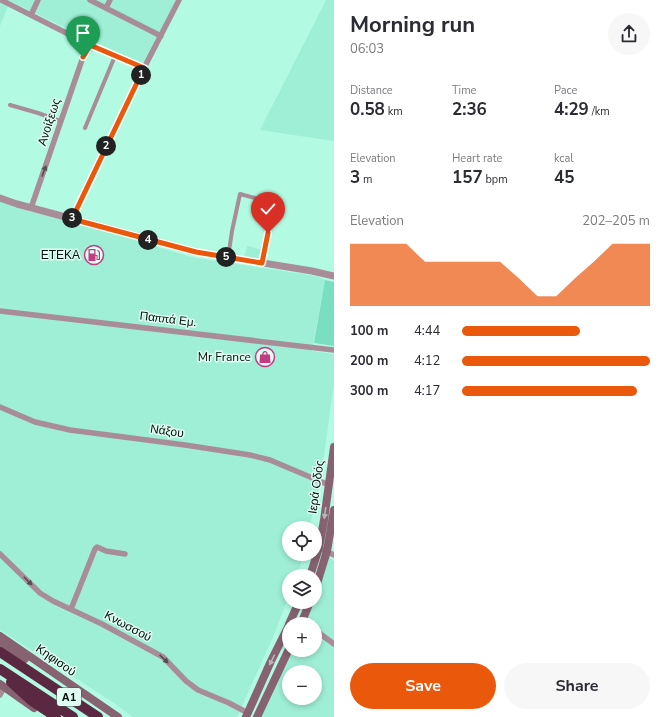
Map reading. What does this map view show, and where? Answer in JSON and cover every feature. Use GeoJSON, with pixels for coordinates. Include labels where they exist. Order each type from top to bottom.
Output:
{"type":"FeatureCollection","features":[{"type":"Feature","properties":{"kind":"highway","name":"Α1"},"geometry":{"type":"LineString","coordinates":[[0,652],[98,717]]}},
{"type":"Feature","properties":{"kind":"highway"},"geometry":{"type":"LineString","coordinates":[[12,652],[39,678]]}},
{"type":"Feature","properties":{"kind":"highway","name":"Α1"},"geometry":{"type":"LineString","coordinates":[[0,668],[73,717]]}},
{"type":"Feature","properties":{"kind":"highway"},"geometry":{"type":"LineString","coordinates":[[0,673],[32,700],[56,717]]}},
{"type":"Feature","properties":{"kind":"main road","name":"Ιερά Οδός"},"geometry":{"type":"LineString","coordinates":[[314,569],[326,551],[329,485],[334,447]]}},
{"type":"Feature","properties":{"kind":"main road","name":"Ιερά Οδός"},"geometry":{"type":"LineString","coordinates":[[321,569],[334,510]]}},
{"type":"Feature","properties":{"kind":"main road"},"geometry":{"type":"LineString","coordinates":[[293,617],[296,609]]}},
{"type":"Feature","properties":{"kind":"main road","name":"Κηφισού"},"geometry":{"type":"LineString","coordinates":[[0,636],[91,700],[118,717]]}},
{"type":"Feature","properties":{"kind":"main road"},"geometry":{"type":"LineString","coordinates":[[247,715],[282,640]]}},
{"type":"Feature","properties":{"kind":"main road"},"geometry":{"type":"LineString","coordinates":[[0,644],[91,700]]}},
{"type":"Feature","properties":{"kind":"main road"},"geometry":{"type":"LineString","coordinates":[[259,716],[285,657]]}},
{"type":"Feature","properties":{"kind":"main road"},"geometry":{"type":"LineString","coordinates":[[1,689],[48,717]]}},
{"type":"Feature","properties":{"kind":"street"},"geometry":{"type":"LineString","coordinates":[[1,0],[90,45],[144,68]]}},
{"type":"Feature","properties":{"kind":"street"},"geometry":{"type":"LineString","coordinates":[[31,15],[38,0]]}},
{"type":"Feature","properties":{"kind":"street"},"geometry":{"type":"LineString","coordinates":[[90,0],[161,36]]}},
{"type":"Feature","properties":{"kind":"street"},"geometry":{"type":"LineString","coordinates":[[106,8],[110,0]]}},
{"type":"Feature","properties":{"kind":"street"},"geometry":{"type":"LineString","coordinates":[[72,219],[144,68],[179,0]]}},
{"type":"Feature","properties":{"kind":"street","name":"Ανοίξεως"},"geometry":{"type":"LineString","coordinates":[[31,208],[83,57],[90,45]]}},
{"type":"Feature","properties":{"kind":"street"},"geometry":{"type":"LineString","coordinates":[[85,128],[115,56]]}},
{"type":"Feature","properties":{"kind":"street"},"geometry":{"type":"LineString","coordinates":[[10,105],[38,112],[60,121]]}},
{"type":"Feature","properties":{"kind":"street"},"geometry":{"type":"LineString","coordinates":[[228,258],[240,194],[274,202],[262,263]]}},
{"type":"Feature","properties":{"kind":"street"},"geometry":{"type":"LineString","coordinates":[[0,198],[31,208],[196,252],[334,276]]}},
{"type":"Feature","properties":{"kind":"street","name":"Παππά Εμ."},"geometry":{"type":"LineString","coordinates":[[0,311],[334,350]]}},
{"type":"Feature","properties":{"kind":"street","name":"Νάξου"},"geometry":{"type":"LineString","coordinates":[[0,407],[35,422],[65,429],[185,445],[270,460],[329,485]]}},
{"type":"Feature","properties":{"kind":"street"},"geometry":{"type":"LineString","coordinates":[[71,609],[95,549],[97,547],[106,551],[125,554]]}},
{"type":"Feature","properties":{"kind":"street","name":"Κνωσσού"},"geometry":{"type":"LineString","coordinates":[[0,554],[40,593],[163,657],[186,681],[198,690],[229,703],[247,715]]}},
{"type":"Feature","properties":{"kind":"street"},"geometry":{"type":"LineString","coordinates":[[294,614],[297,617]]}},
{"type":"Feature","properties":{"kind":"street"},"geometry":{"type":"LineString","coordinates":[[322,635],[334,644]]}},
{"type":"Feature","properties":{"kind":"shaded area"},"geometry":{"type":"Polygon","coordinates":[[[0,0],[176,0],[143,65],[10,1],[0,26],[0,0]]]}},
{"type":"Feature","properties":{"kind":"shaded area"},"geometry":{"type":"Polygon","coordinates":[[[326,0],[334,0],[334,141],[260,130],[326,0]]]}},
{"type":"Feature","properties":{"kind":"shaded area"},"geometry":{"type":"Polygon","coordinates":[[[0,201],[31,212],[69,221],[195,258],[316,276],[325,280],[312,351],[334,354],[334,384],[320,483],[311,521],[282,521],[282,561],[301,561],[299,569],[282,569],[282,609],[284,609],[274,635],[237,717],[133,717],[114,703],[0,630],[0,201]]]}},
{"type":"Feature","properties":{"kind":"shaded area"},"geometry":{"type":"Polygon","coordinates":[[[247,246],[263,250],[261,261],[244,258],[247,246]]]}},
{"type":"Feature","properties":{"kind":"shaded area"},"geometry":{"type":"Polygon","coordinates":[[[325,280],[334,282],[334,346],[314,343],[325,280]]]}},
{"type":"Feature","properties":{"kind":"shaded area"},"geometry":{"type":"Polygon","coordinates":[[[329,557],[334,561],[334,717],[260,717],[282,672],[282,705],[322,705],[322,665],[286,665],[290,657],[322,657],[322,617],[308,617],[311,609],[322,609],[322,580],[329,557]]]}},
{"type":"Feature","properties":{"kind":"place","name":"ΕΤΕΚΑ"},"geometry":{"type":"Point","coordinates":[94,255]}},
{"type":"Feature","properties":{"kind":"place","name":"Mr France"},"geometry":{"type":"Point","coordinates":[265,357]}},
{"type":"Feature","properties":{"kind":"route"},"geometry":{"type":"LineString","coordinates":[[83,57],[90,45],[144,68],[72,219],[196,252],[262,263],[268,233]]}}]}
